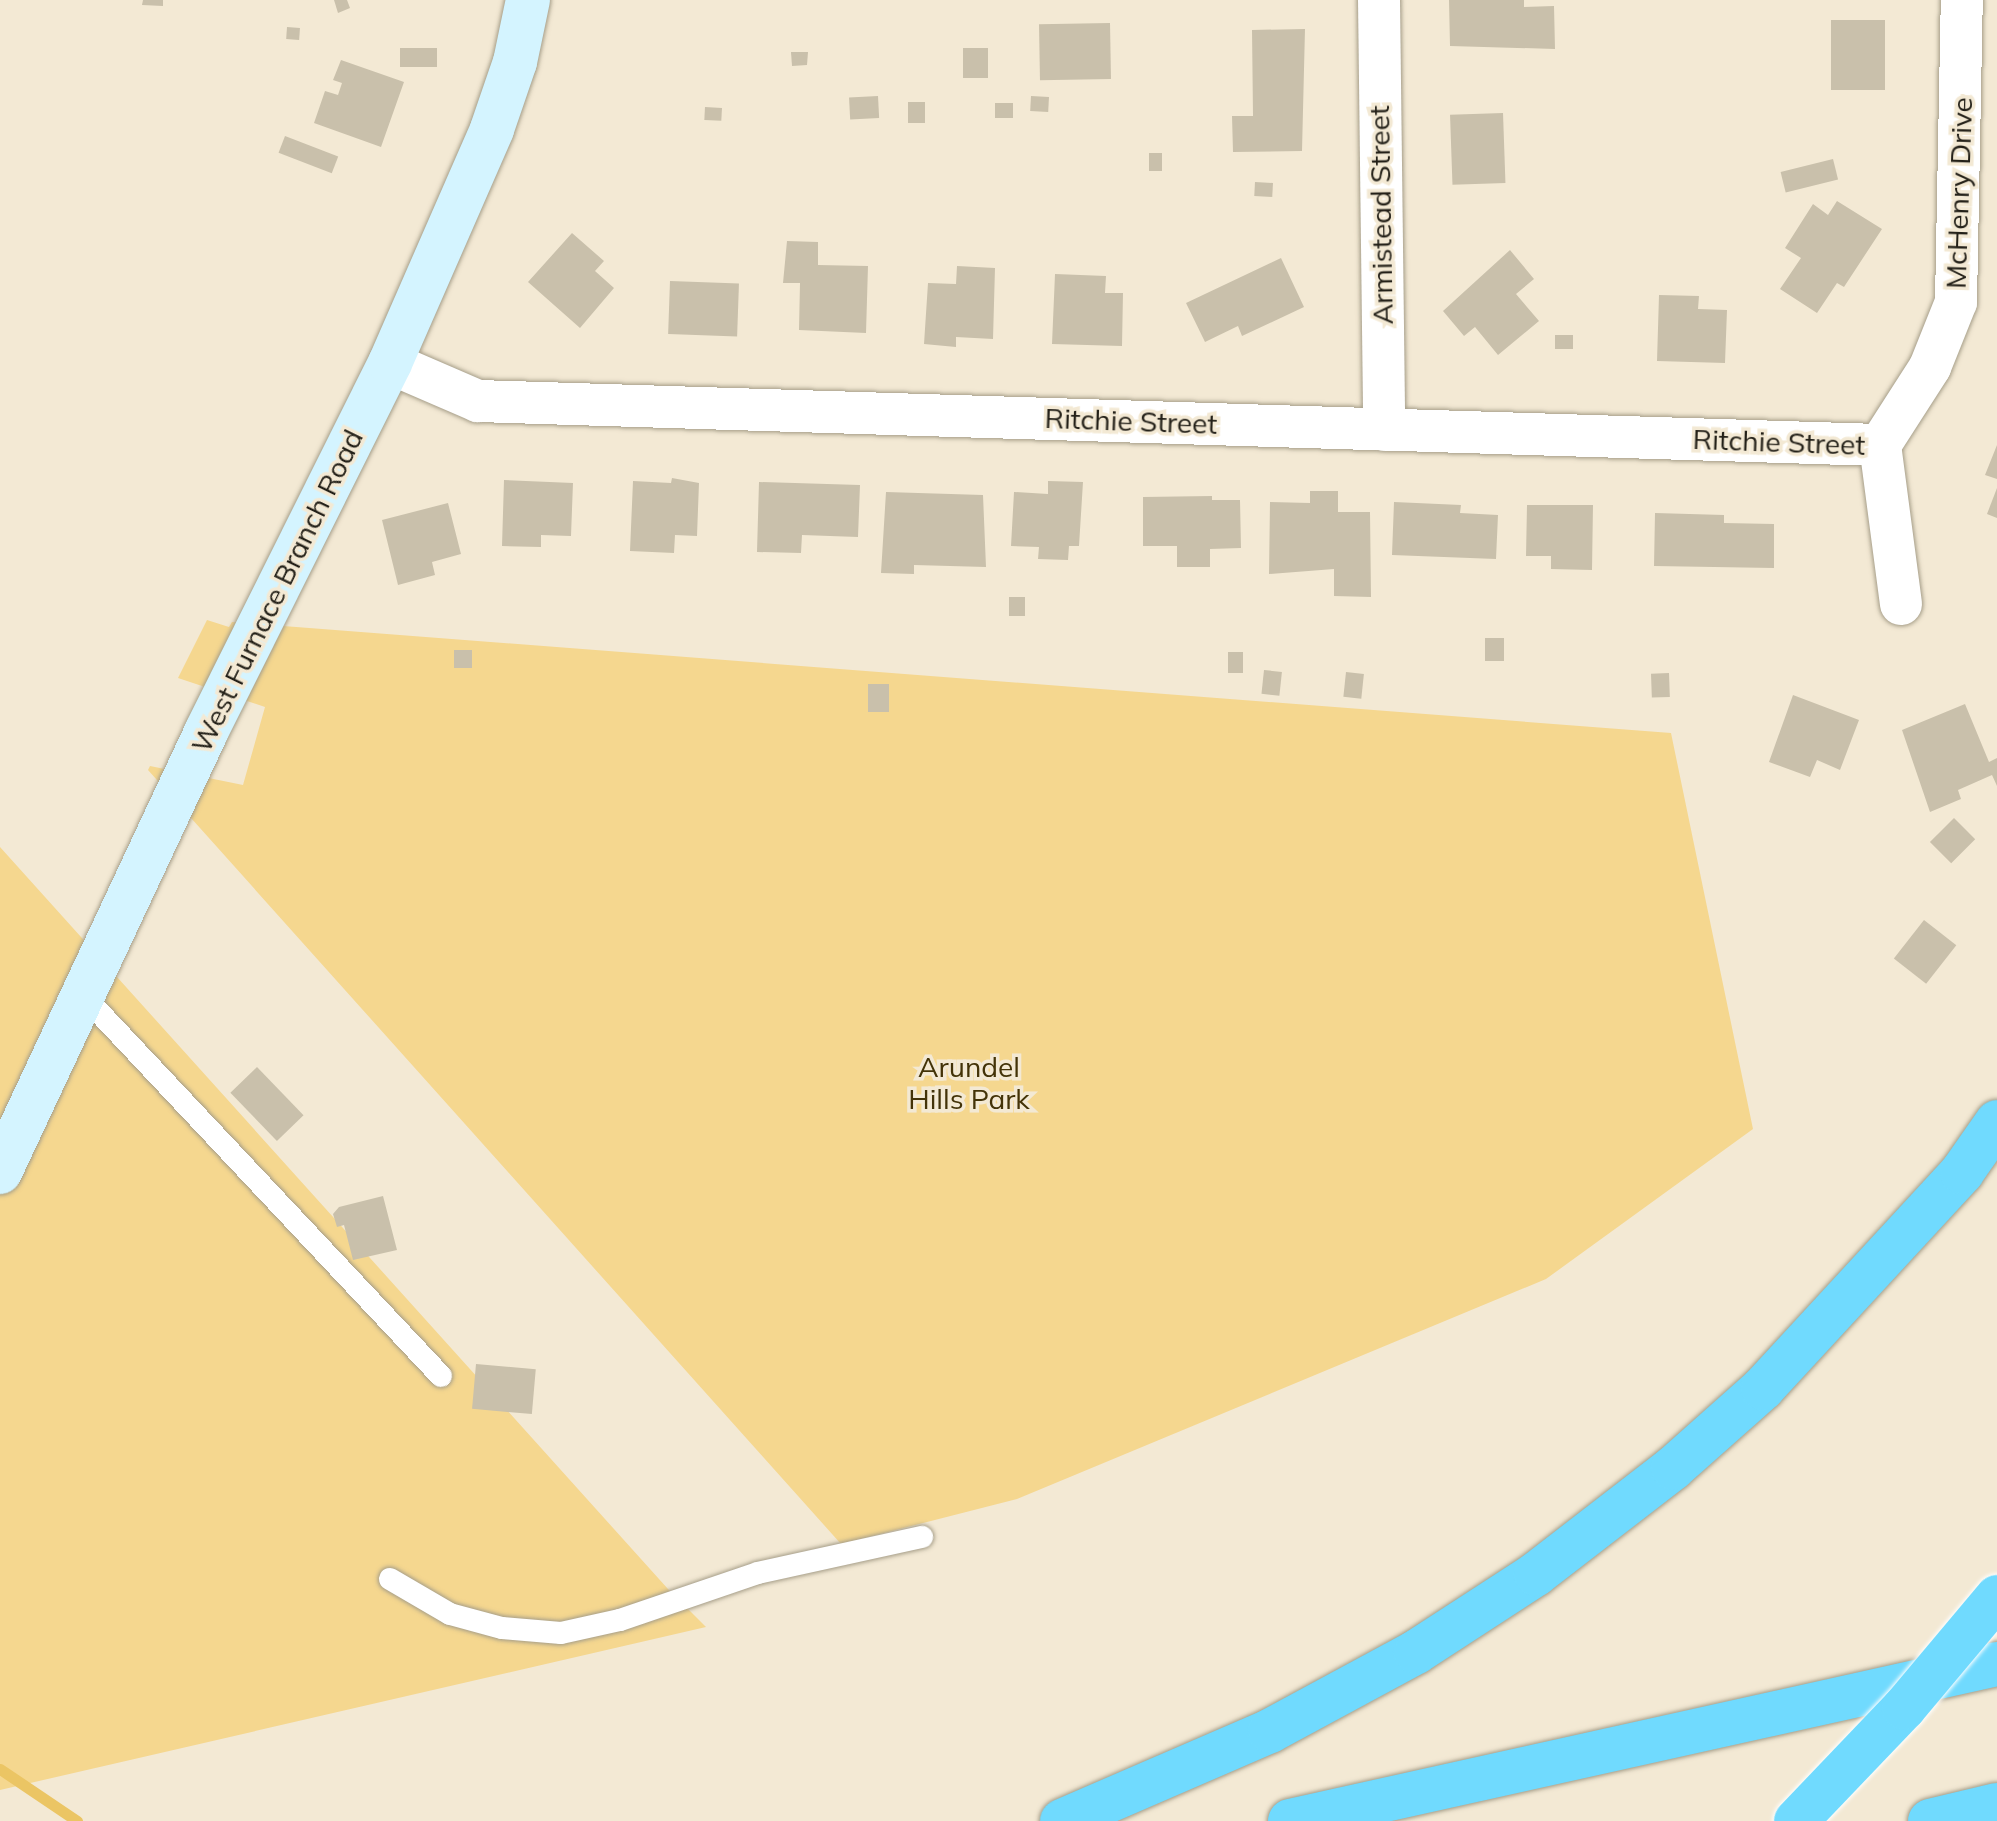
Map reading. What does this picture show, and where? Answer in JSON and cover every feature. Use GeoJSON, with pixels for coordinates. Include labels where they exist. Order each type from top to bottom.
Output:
{"type":"FeatureCollection","features":[{"type":"Feature","properties":{"kind":"highway"},"geometry":{"type":"LineString","coordinates":[[1062,1821],[1270,1731],[1416,1652],[1536,1574],[1673,1468],[1763,1388],[1962,1172],[1997,1122]]}},
{"type":"Feature","properties":{"kind":"highway"},"geometry":{"type":"LineString","coordinates":[[1796,1821],[1904,1708],[1997,1597]]}},
{"type":"Feature","properties":{"kind":"highway"},"geometry":{"type":"LineString","coordinates":[[1290,1821],[1997,1664]]}},
{"type":"Feature","properties":{"kind":"highway"},"geometry":{"type":"LineString","coordinates":[[1930,1821],[1997,1805]]}},
{"type":"Feature","properties":{"kind":"main road","name":"West Furnace Branch Road"},"geometry":{"type":"LineString","coordinates":[[0,1172],[82,994],[390,363],[492,129],[515,62],[528,0]]}},
{"type":"Feature","properties":{"kind":"street","name":"Armistead Street"},"geometry":{"type":"LineString","coordinates":[[1379,0],[1384,430]]}},
{"type":"Feature","properties":{"kind":"street","name":"McHenry Drive"},"geometry":{"type":"LineString","coordinates":[[1880,445],[1930,367],[1956,302],[1962,0]]}},
{"type":"Feature","properties":{"kind":"street","name":"Ritchie Street"},"geometry":{"type":"LineString","coordinates":[[390,363],[478,401],[1880,445]]}},
{"type":"Feature","properties":{"kind":"street"},"geometry":{"type":"LineString","coordinates":[[1880,445],[1901,604]]}},
{"type":"Feature","properties":{"kind":"lane"},"geometry":{"type":"LineString","coordinates":[[82,994],[441,1376]]}},
{"type":"Feature","properties":{"kind":"lane"},"geometry":{"type":"LineString","coordinates":[[390,1579],[450,1614],[502,1628],[561,1633],[620,1620],[758,1573],[922,1537]]}},
{"type":"Feature","properties":{"kind":"green space","name":"Arundel Hills Park"},"geometry":{"type":"Polygon","coordinates":[[[207,620],[229,627],[232,622],[1671,733],[1753,1129],[1546,1279],[1017,1499],[841,1544],[148,770],[150,766],[243,785],[265,707],[178,678],[207,620]]]}},
{"type":"Feature","properties":{"kind":"green space"},"geometry":{"type":"Polygon","coordinates":[[[0,847],[668,1589],[706,1627],[0,1790],[0,847]]]}},
{"type":"Feature","properties":{"kind":"building"},"geometry":{"type":"Polygon","coordinates":[[[143,0],[163,0],[163,6],[142,5],[143,0]]]}},
{"type":"Feature","properties":{"kind":"building"},"geometry":{"type":"Polygon","coordinates":[[[334,0],[347,0],[350,8],[338,13],[334,0]]]}},
{"type":"Feature","properties":{"kind":"building"},"geometry":{"type":"Polygon","coordinates":[[[1449,0],[1524,0],[1524,7],[1554,6],[1555,49],[1450,46],[1449,0]]]}},
{"type":"Feature","properties":{"kind":"building"},"geometry":{"type":"Polygon","coordinates":[[[1831,20],[1885,20],[1885,90],[1831,90],[1831,20]]]}},
{"type":"Feature","properties":{"kind":"building"},"geometry":{"type":"Polygon","coordinates":[[[1110,23],[1111,79],[1040,80],[1039,24],[1110,23]]]}},
{"type":"Feature","properties":{"kind":"building"},"geometry":{"type":"Polygon","coordinates":[[[287,27],[300,28],[299,40],[286,39],[287,27]]]}},
{"type":"Feature","properties":{"kind":"building"},"geometry":{"type":"Polygon","coordinates":[[[1305,29],[1302,151],[1233,152],[1232,116],[1253,116],[1252,30],[1305,29]]]}},
{"type":"Feature","properties":{"kind":"building"},"geometry":{"type":"Polygon","coordinates":[[[400,48],[437,48],[437,67],[400,67],[400,48]]]}},
{"type":"Feature","properties":{"kind":"building"},"geometry":{"type":"Polygon","coordinates":[[[963,48],[988,48],[988,78],[963,78],[963,48]]]}},
{"type":"Feature","properties":{"kind":"building"},"geometry":{"type":"Polygon","coordinates":[[[791,52],[808,52],[807,65],[792,66],[791,52]]]}},
{"type":"Feature","properties":{"kind":"building"},"geometry":{"type":"Polygon","coordinates":[[[341,60],[404,82],[381,147],[314,123],[325,91],[338,95],[342,83],[333,80],[341,60]]]}},
{"type":"Feature","properties":{"kind":"building"},"geometry":{"type":"Polygon","coordinates":[[[878,96],[879,118],[850,119],[849,98],[878,96]]]}},
{"type":"Feature","properties":{"kind":"building"},"geometry":{"type":"Polygon","coordinates":[[[1031,96],[1049,97],[1048,112],[1030,111],[1031,96]]]}},
{"type":"Feature","properties":{"kind":"building"},"geometry":{"type":"Polygon","coordinates":[[[908,102],[925,102],[925,123],[908,123],[908,102]]]}},
{"type":"Feature","properties":{"kind":"building"},"geometry":{"type":"Polygon","coordinates":[[[995,103],[1013,103],[1013,118],[995,118],[995,103]]]}},
{"type":"Feature","properties":{"kind":"building"},"geometry":{"type":"Polygon","coordinates":[[[705,107],[722,108],[721,121],[704,120],[705,107]]]}},
{"type":"Feature","properties":{"kind":"building"},"geometry":{"type":"Polygon","coordinates":[[[1503,113],[1505,183],[1452,185],[1450,115],[1503,113]]]}},
{"type":"Feature","properties":{"kind":"building"},"geometry":{"type":"Polygon","coordinates":[[[285,136],[338,156],[332,173],[279,153],[285,136]]]}},
{"type":"Feature","properties":{"kind":"building"},"geometry":{"type":"Polygon","coordinates":[[[1149,153],[1162,153],[1162,171],[1149,171],[1149,153]]]}},
{"type":"Feature","properties":{"kind":"building"},"geometry":{"type":"Polygon","coordinates":[[[1833,159],[1838,179],[1786,192],[1781,172],[1833,159]]]}},
{"type":"Feature","properties":{"kind":"building"},"geometry":{"type":"Polygon","coordinates":[[[1255,182],[1273,183],[1272,197],[1254,196],[1255,182]]]}},
{"type":"Feature","properties":{"kind":"building"},"geometry":{"type":"Polygon","coordinates":[[[1837,201],[1882,229],[1844,287],[1837,283],[1817,313],[1780,289],[1801,258],[1785,248],[1813,204],[1828,215],[1837,201]]]}},
{"type":"Feature","properties":{"kind":"building"},"geometry":{"type":"Polygon","coordinates":[[[572,233],[604,261],[595,271],[614,288],[580,328],[528,282],[572,233]]]}},
{"type":"Feature","properties":{"kind":"building"},"geometry":{"type":"Polygon","coordinates":[[[787,241],[818,242],[818,265],[868,266],[866,333],[799,330],[800,283],[783,283],[787,241]]]}},
{"type":"Feature","properties":{"kind":"building"},"geometry":{"type":"Polygon","coordinates":[[[1510,250],[1534,279],[1516,294],[1539,321],[1498,355],[1475,327],[1464,336],[1443,311],[1510,250]]]}},
{"type":"Feature","properties":{"kind":"building"},"geometry":{"type":"Polygon","coordinates":[[[1281,258],[1304,307],[1242,336],[1238,326],[1205,342],[1186,303],[1281,258]]]}},
{"type":"Feature","properties":{"kind":"building"},"geometry":{"type":"Polygon","coordinates":[[[957,266],[995,268],[993,339],[956,337],[956,347],[924,344],[928,283],[956,284],[957,266]]]}},
{"type":"Feature","properties":{"kind":"building"},"geometry":{"type":"Polygon","coordinates":[[[1055,274],[1106,276],[1105,293],[1123,293],[1122,346],[1052,344],[1055,274]]]}},
{"type":"Feature","properties":{"kind":"building"},"geometry":{"type":"Polygon","coordinates":[[[670,281],[739,283],[737,336],[668,334],[670,281]]]}},
{"type":"Feature","properties":{"kind":"building"},"geometry":{"type":"Polygon","coordinates":[[[1659,295],[1699,296],[1698,309],[1727,310],[1725,363],[1657,361],[1659,295]]]}},
{"type":"Feature","properties":{"kind":"building"},"geometry":{"type":"Polygon","coordinates":[[[1555,335],[1573,335],[1573,349],[1555,349],[1555,335]]]}},
{"type":"Feature","properties":{"kind":"building"},"geometry":{"type":"Polygon","coordinates":[[[1997,445],[1997,479],[1985,475],[1997,445]]]}},
{"type":"Feature","properties":{"kind":"building"},"geometry":{"type":"Polygon","coordinates":[[[672,478],[699,483],[697,536],[675,535],[674,553],[630,551],[633,481],[671,483],[672,478]]]}},
{"type":"Feature","properties":{"kind":"building"},"geometry":{"type":"Polygon","coordinates":[[[504,480],[573,483],[571,536],[541,535],[541,547],[502,546],[504,480]]]}},
{"type":"Feature","properties":{"kind":"building"},"geometry":{"type":"Polygon","coordinates":[[[1048,481],[1083,482],[1079,546],[1069,546],[1068,560],[1038,559],[1039,547],[1011,546],[1014,492],[1048,494],[1048,481]]]}},
{"type":"Feature","properties":{"kind":"building"},"geometry":{"type":"Polygon","coordinates":[[[759,482],[860,485],[858,537],[802,535],[801,553],[757,552],[759,482]]]}},
{"type":"Feature","properties":{"kind":"building"},"geometry":{"type":"Polygon","coordinates":[[[1997,488],[1997,518],[1987,514],[1997,488]]]}},
{"type":"Feature","properties":{"kind":"building"},"geometry":{"type":"Polygon","coordinates":[[[1310,491],[1338,491],[1338,512],[1370,512],[1371,597],[1334,596],[1334,569],[1269,574],[1270,502],[1310,503],[1310,491]]]}},
{"type":"Feature","properties":{"kind":"building"},"geometry":{"type":"Polygon","coordinates":[[[886,492],[983,495],[986,567],[914,565],[914,574],[881,573],[886,492]]]}},
{"type":"Feature","properties":{"kind":"building"},"geometry":{"type":"Polygon","coordinates":[[[1212,496],[1212,500],[1240,500],[1241,548],[1210,549],[1210,567],[1177,567],[1177,546],[1143,546],[1143,497],[1212,496]]]}},
{"type":"Feature","properties":{"kind":"building"},"geometry":{"type":"Polygon","coordinates":[[[1394,502],[1461,505],[1460,513],[1498,515],[1496,559],[1392,555],[1394,502]]]}},
{"type":"Feature","properties":{"kind":"building"},"geometry":{"type":"Polygon","coordinates":[[[448,503],[461,554],[432,562],[435,575],[398,585],[382,520],[448,503]]]}},
{"type":"Feature","properties":{"kind":"building"},"geometry":{"type":"Polygon","coordinates":[[[1527,505],[1593,505],[1592,570],[1551,569],[1551,556],[1526,556],[1527,505]]]}},
{"type":"Feature","properties":{"kind":"building"},"geometry":{"type":"Polygon","coordinates":[[[1655,513],[1724,515],[1724,523],[1774,524],[1774,568],[1654,566],[1655,513]]]}},
{"type":"Feature","properties":{"kind":"building"},"geometry":{"type":"Polygon","coordinates":[[[1009,597],[1025,597],[1025,616],[1009,616],[1009,597]]]}},
{"type":"Feature","properties":{"kind":"building"},"geometry":{"type":"Polygon","coordinates":[[[1485,638],[1504,638],[1504,661],[1485,661],[1485,638]]]}},
{"type":"Feature","properties":{"kind":"building"},"geometry":{"type":"Polygon","coordinates":[[[454,650],[472,650],[472,668],[454,668],[454,650]]]}},
{"type":"Feature","properties":{"kind":"building"},"geometry":{"type":"Polygon","coordinates":[[[1228,652],[1243,652],[1243,673],[1228,673],[1228,652]]]}},
{"type":"Feature","properties":{"kind":"building"},"geometry":{"type":"Polygon","coordinates":[[[1264,670],[1282,672],[1279,696],[1261,694],[1264,670]]]}},
{"type":"Feature","properties":{"kind":"building"},"geometry":{"type":"Polygon","coordinates":[[[1346,672],[1364,674],[1361,699],[1343,697],[1346,672]]]}},
{"type":"Feature","properties":{"kind":"building"},"geometry":{"type":"Polygon","coordinates":[[[1669,673],[1670,697],[1652,698],[1651,674],[1669,673]]]}},
{"type":"Feature","properties":{"kind":"building"},"geometry":{"type":"Polygon","coordinates":[[[868,684],[889,684],[889,712],[868,712],[868,684]]]}},
{"type":"Feature","properties":{"kind":"building"},"geometry":{"type":"Polygon","coordinates":[[[1793,695],[1859,720],[1840,770],[1817,760],[1810,777],[1769,762],[1793,695]]]}},
{"type":"Feature","properties":{"kind":"building"},"geometry":{"type":"Polygon","coordinates":[[[1965,704],[1989,762],[1997,758],[1997,786],[1992,775],[1958,790],[1961,799],[1930,812],[1902,730],[1965,704]]]}},
{"type":"Feature","properties":{"kind":"building"},"geometry":{"type":"Polygon","coordinates":[[[1954,818],[1975,839],[1951,863],[1930,842],[1954,818]]]}},
{"type":"Feature","properties":{"kind":"building"},"geometry":{"type":"Polygon","coordinates":[[[1924,920],[1956,945],[1926,984],[1894,959],[1924,920]]]}},
{"type":"Feature","properties":{"kind":"building"},"geometry":{"type":"Polygon","coordinates":[[[257,1067],[304,1115],[277,1141],[230,1093],[257,1067]]]}},
{"type":"Feature","properties":{"kind":"building"},"geometry":{"type":"Polygon","coordinates":[[[383,1196],[397,1250],[353,1260],[344,1225],[337,1227],[333,1214],[339,1207],[383,1196]]]}},
{"type":"Feature","properties":{"kind":"building"},"geometry":{"type":"Polygon","coordinates":[[[476,1364],[536,1369],[532,1414],[472,1409],[476,1364]]]}},
{"type":"Feature","properties":{"kind":"waterway"},"geometry":{"type":"LineString","coordinates":[[0,1769],[77,1821]]}}]}
